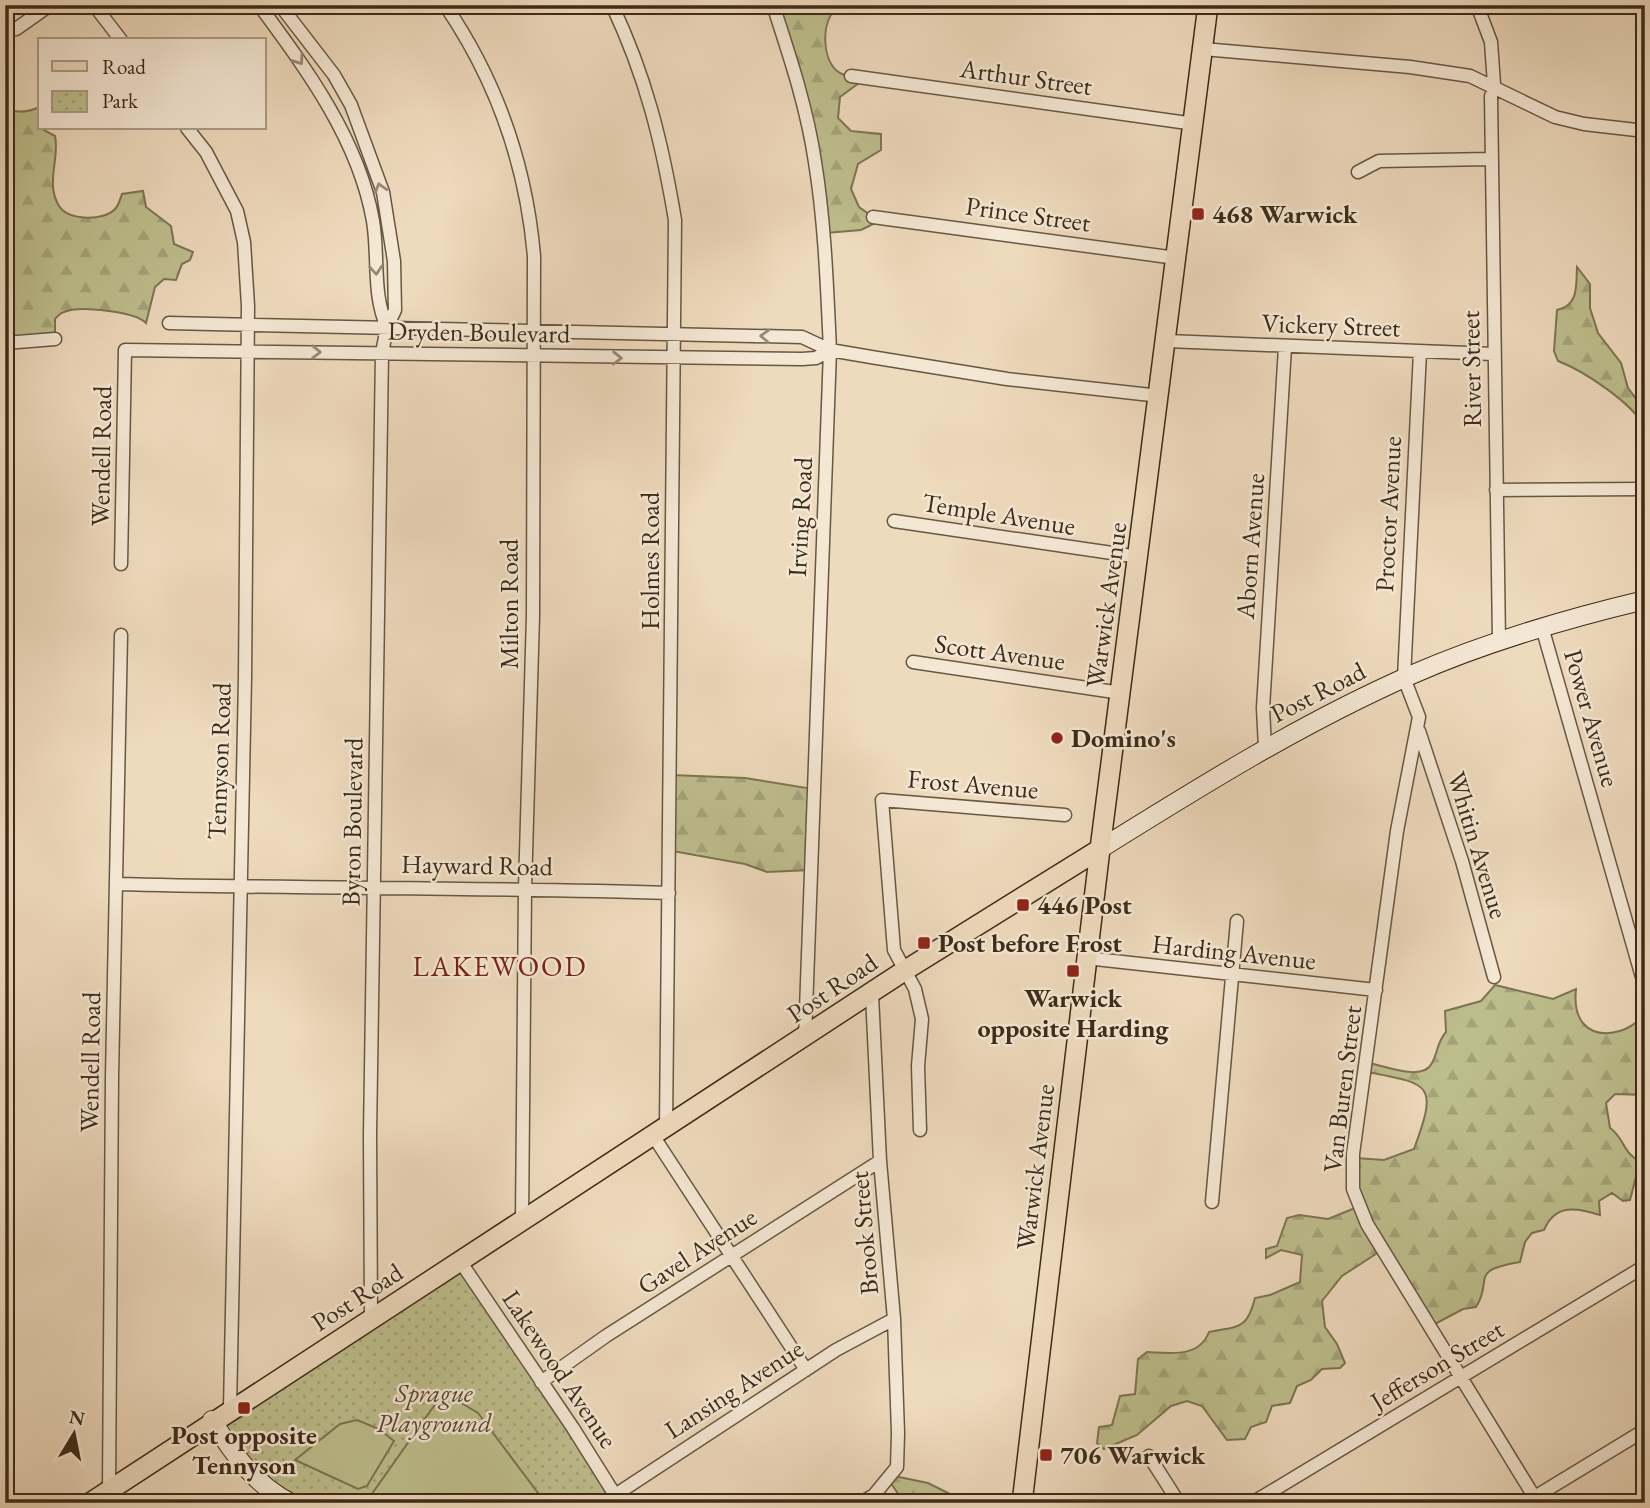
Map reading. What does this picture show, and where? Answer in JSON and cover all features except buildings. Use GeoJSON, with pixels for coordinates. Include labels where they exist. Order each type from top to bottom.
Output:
{"type":"FeatureCollection","features":[{"type":"Feature","properties":{"kind":"main road","name":"Warwick Avenue"},"geometry":{"type":"LineString","coordinates":[[1022,1503],[1086,958],[1195,124],[1208,5]]}},
{"type":"Feature","properties":{"kind":"main road","name":"Post Road"},"geometry":{"type":"LineString","coordinates":[[101,1498],[212,1420],[872,995],[904,971],[1265,748],[1404,678],[1499,640],[1645,600]]}},
{"type":"Feature","properties":{"kind":"main road"},"geometry":{"type":"LineString","coordinates":[[212,1420],[234,1455],[251,1474],[271,1493],[291,1503]]}},
{"type":"Feature","properties":{"kind":"street"},"geometry":{"type":"LineString","coordinates":[[16,29],[50,5]]}},
{"type":"Feature","properties":{"kind":"street"},"geometry":{"type":"LineString","coordinates":[[94,5],[119,38]]}},
{"type":"Feature","properties":{"kind":"street","name":"Byron Boulevard"},"geometry":{"type":"LineString","coordinates":[[279,5],[334,75],[356,119],[383,192],[394,261],[395,310],[387,327],[382,353],[373,887],[371,1320]]}},
{"type":"Feature","properties":{"kind":"street","name":"Milton Road"},"geometry":{"type":"LineString","coordinates":[[445,5],[468,38],[516,151],[529,202],[534,256],[533,616],[525,888],[522,1221]]}},
{"type":"Feature","properties":{"kind":"street","name":"Holmes Road"},"geometry":{"type":"LineString","coordinates":[[612,5],[637,58],[663,142],[676,220],[669,892],[660,1132]]}},
{"type":"Feature","properties":{"kind":"street","name":"Irving Road"},"geometry":{"type":"LineString","coordinates":[[773,5],[800,88],[815,160],[826,249],[830,350],[805,1038]]}},
{"type":"Feature","properties":{"kind":"street","name":"River Street"},"geometry":{"type":"LineString","coordinates":[[1477,5],[1491,42],[1490,159],[1499,640]]}},
{"type":"Feature","properties":{"kind":"street","name":"Byron Boulevard"},"geometry":{"type":"LineString","coordinates":[[265,7],[314,82],[360,171],[373,222],[379,309],[387,327]]}},
{"type":"Feature","properties":{"kind":"street"},"geometry":{"type":"LineString","coordinates":[[1203,49],[1410,67],[1470,76],[1492,90],[1555,117],[1584,124],[1645,131]]}},
{"type":"Feature","properties":{"kind":"street","name":"Arthur Street"},"geometry":{"type":"LineString","coordinates":[[851,76],[1195,124]]}},
{"type":"Feature","properties":{"kind":"street"},"geometry":{"type":"LineString","coordinates":[[338,127],[356,119]]}},
{"type":"Feature","properties":{"kind":"street","name":"Tennyson Road"},"geometry":{"type":"LineString","coordinates":[[189,130],[206,152],[237,211],[244,242],[248,326],[245,678],[238,887],[230,1409]]}},
{"type":"Feature","properties":{"kind":"street"},"geometry":{"type":"LineString","coordinates":[[1358,172],[1379,161],[1490,159]]}},
{"type":"Feature","properties":{"kind":"street","name":"Prince Street"},"geometry":{"type":"LineString","coordinates":[[873,217],[1176,258]]}},
{"type":"Feature","properties":{"kind":"street","name":"Dryden Boulevard"},"geometry":{"type":"LineString","coordinates":[[169,323],[802,337],[830,350],[1007,379],[1160,396]]}},
{"type":"Feature","properties":{"kind":"street"},"geometry":{"type":"LineString","coordinates":[[5,343],[55,339]]}},
{"type":"Feature","properties":{"kind":"street","name":"Vickery Street"},"geometry":{"type":"LineString","coordinates":[[1167,341],[1493,354]]}},
{"type":"Feature","properties":{"kind":"street","name":"Aborn Avenue"},"geometry":{"type":"LineString","coordinates":[[1265,748],[1263,708],[1285,347]]}},
{"type":"Feature","properties":{"kind":"street","name":"Dryden Boulevard"},"geometry":{"type":"LineString","coordinates":[[125,350],[802,359],[817,358],[830,350]]}},
{"type":"Feature","properties":{"kind":"street","name":"Wendell Road"},"geometry":{"type":"LineString","coordinates":[[121,564],[125,350]]}},
{"type":"Feature","properties":{"kind":"street","name":"Proctor Avenue"},"geometry":{"type":"LineString","coordinates":[[1404,678],[1413,448],[1420,352]]}},
{"type":"Feature","properties":{"kind":"street"},"geometry":{"type":"LineString","coordinates":[[1496,490],[1645,489]]}},
{"type":"Feature","properties":{"kind":"street","name":"Temple Avenue"},"geometry":{"type":"LineString","coordinates":[[894,521],[1139,557]]}},
{"type":"Feature","properties":{"kind":"street","name":"Power Avenue"},"geometry":{"type":"LineString","coordinates":[[1542,627],[1644,984]]}},
{"type":"Feature","properties":{"kind":"street","name":"Wendell Road"},"geometry":{"type":"LineString","coordinates":[[101,1498],[121,635]]}},
{"type":"Feature","properties":{"kind":"street","name":"Scott Avenue"},"geometry":{"type":"LineString","coordinates":[[913,662],[1121,693]]}},
{"type":"Feature","properties":{"kind":"street","name":"Van Buren Street"},"geometry":{"type":"LineString","coordinates":[[1404,678],[1419,718],[1397,831],[1353,1154],[1353,1189],[1367,1224],[1392,1268],[1424,1314],[1533,1501]]}},
{"type":"Feature","properties":{"kind":"street","name":"Whitin Avenue"},"geometry":{"type":"LineString","coordinates":[[1417,728],[1462,861],[1494,977]]}},
{"type":"Feature","properties":{"kind":"street","name":"Frost Avenue"},"geometry":{"type":"LineString","coordinates":[[904,971],[894,950],[882,800],[1065,815]]}},
{"type":"Feature","properties":{"kind":"street","name":"Hayward Road"},"geometry":{"type":"LineString","coordinates":[[116,884],[669,892]]}},
{"type":"Feature","properties":{"kind":"street"},"geometry":{"type":"LineString","coordinates":[[1212,1202],[1222,1119],[1237,921]]}},
{"type":"Feature","properties":{"kind":"street","name":"Harding Avenue"},"geometry":{"type":"LineString","coordinates":[[1086,958],[1231,977],[1376,990]]}},
{"type":"Feature","properties":{"kind":"street"},"geometry":{"type":"LineString","coordinates":[[904,971],[915,989],[922,1019],[918,1066],[920,1130]]}},
{"type":"Feature","properties":{"kind":"street","name":"Brook Street"},"geometry":{"type":"LineString","coordinates":[[861,1503],[874,1494],[897,1467],[894,1319],[880,1161],[872,995]]}},
{"type":"Feature","properties":{"kind":"street"},"geometry":{"type":"LineString","coordinates":[[660,1132],[732,1256],[806,1370]]}},
{"type":"Feature","properties":{"kind":"street","name":"Gavel Avenue"},"geometry":{"type":"LineString","coordinates":[[541,1382],[880,1161]]}},
{"type":"Feature","properties":{"kind":"street","name":"Lakewood Avenue"},"geometry":{"type":"LineString","coordinates":[[460,1261],[617,1499]]}},
{"type":"Feature","properties":{"kind":"street","name":"Jefferson Street"},"geometry":{"type":"LineString","coordinates":[[1252,1503],[1645,1266]]}},
{"type":"Feature","properties":{"kind":"street","name":"Lansing Avenue"},"geometry":{"type":"LineString","coordinates":[[603,1503],[617,1499],[806,1370],[894,1319]]}},
{"type":"Feature","properties":{"kind":"street"},"geometry":{"type":"LineString","coordinates":[[1533,1501],[1645,1430]]}},
{"type":"Feature","properties":{"kind":"street"},"geometry":{"type":"LineString","coordinates":[[1149,1456],[1179,1503]]}},
{"type":"Feature","properties":{"kind":"green space"},"geometry":{"type":"Polygon","coordinates":[[[775,5],[862,5],[836,9],[828,22],[825,40],[828,58],[837,71],[863,80],[840,97],[838,118],[851,131],[881,134],[881,150],[858,164],[851,189],[859,207],[879,221],[861,230],[826,233],[815,154],[775,5]]]}},
{"type":"Feature","properties":{"kind":"green space"},"geometry":{"type":"Polygon","coordinates":[[[5,106],[22,112],[38,108],[38,130],[55,136],[53,188],[59,206],[64,211],[78,217],[103,216],[115,209],[122,194],[143,191],[146,207],[171,226],[174,244],[193,252],[190,260],[182,264],[176,280],[164,279],[155,287],[146,323],[120,313],[71,310],[61,313],[55,319],[55,339],[5,345],[5,106]]]}},
{"type":"Feature","properties":{"kind":"green space"},"geometry":{"type":"Polygon","coordinates":[[[1577,267],[1590,284],[1590,308],[1598,333],[1621,363],[1628,388],[1637,400],[1645,401],[1645,427],[1629,408],[1606,388],[1558,361],[1554,351],[1557,310],[1573,299],[1577,267]]]}},
{"type":"Feature","properties":{"kind":"green space"},"geometry":{"type":"Polygon","coordinates":[[[672,775],[745,778],[813,789],[810,870],[767,872],[745,864],[672,851],[672,775]]]}},
{"type":"Feature","properties":{"kind":"green space"},"geometry":{"type":"Polygon","coordinates":[[[1495,985],[1553,999],[1576,989],[1577,1010],[1583,1023],[1594,1031],[1606,1033],[1632,1026],[1641,1018],[1645,1009],[1645,1095],[1615,1094],[1606,1103],[1610,1128],[1630,1154],[1640,1161],[1630,1200],[1623,1201],[1612,1193],[1599,1201],[1600,1215],[1575,1209],[1560,1212],[1544,1230],[1532,1233],[1525,1242],[1520,1262],[1504,1265],[1488,1273],[1476,1307],[1463,1309],[1435,1324],[1382,1250],[1342,1276],[1322,1301],[1325,1327],[1337,1344],[1345,1363],[1340,1368],[1322,1369],[1311,1380],[1297,1386],[1290,1403],[1272,1406],[1266,1422],[1251,1427],[1245,1439],[1227,1440],[1202,1406],[1187,1401],[1171,1406],[1137,1435],[1104,1449],[1097,1443],[1099,1427],[1112,1425],[1120,1396],[1135,1394],[1138,1359],[1147,1352],[1175,1353],[1191,1350],[1204,1340],[1209,1332],[1235,1327],[1245,1321],[1255,1298],[1270,1295],[1300,1282],[1302,1255],[1281,1250],[1266,1258],[1266,1249],[1277,1246],[1287,1218],[1299,1215],[1328,1219],[1360,1206],[1356,1158],[1384,1160],[1414,1149],[1426,1111],[1427,1099],[1424,1091],[1417,1084],[1368,1072],[1369,1063],[1412,1072],[1427,1069],[1446,1032],[1445,1011],[1481,1001],[1495,985]]]}},
{"type":"Feature","properties":{"kind":"green space","name":"Sprague Playground"},"geometry":{"type":"Polygon","coordinates":[[[458,1262],[615,1495],[600,1503],[293,1503],[216,1425],[458,1262]]]}},
{"type":"Feature","properties":{"kind":"green space"},"geometry":{"type":"Polygon","coordinates":[[[458,1401],[478,1413],[538,1493],[527,1503],[376,1503],[369,1498],[434,1406],[458,1401]]]}},
{"type":"Feature","properties":{"kind":"green space"},"geometry":{"type":"Polygon","coordinates":[[[357,1420],[379,1429],[394,1441],[367,1486],[358,1489],[295,1460],[340,1424],[357,1420]]]}},
{"type":"Feature","properties":{"kind":"green space"},"geometry":{"type":"Polygon","coordinates":[[[894,1476],[928,1483],[948,1493],[942,1503],[898,1503],[901,1498],[888,1479],[894,1476]]]}},
{"type":"Feature","properties":{"kind":"place","name":"468 Warwick"},"geometry":{"type":"Point","coordinates":[1198,214]}},
{"type":"Feature","properties":{"kind":"place","name":"Domino's"},"geometry":{"type":"Point","coordinates":[1057,738]}},
{"type":"Feature","properties":{"kind":"place","name":"446 Post"},"geometry":{"type":"Point","coordinates":[1023,905]}},
{"type":"Feature","properties":{"kind":"place","name":"Post before Frost"},"geometry":{"type":"Point","coordinates":[924,943]}},
{"type":"Feature","properties":{"kind":"place","name":"Warwick opposite Harding"},"geometry":{"type":"Point","coordinates":[1073,971]}},
{"type":"Feature","properties":{"kind":"place","name":"Post opposite Tennyson"},"geometry":{"type":"Point","coordinates":[244,1408]}},
{"type":"Feature","properties":{"kind":"place","name":"706 Warwick"},"geometry":{"type":"Point","coordinates":[1046,1455]}},
{"type":"Feature","properties":{"kind":"district","name":"LAKEWOOD"},"geometry":{"type":"Point","coordinates":[500,966]}}]}
